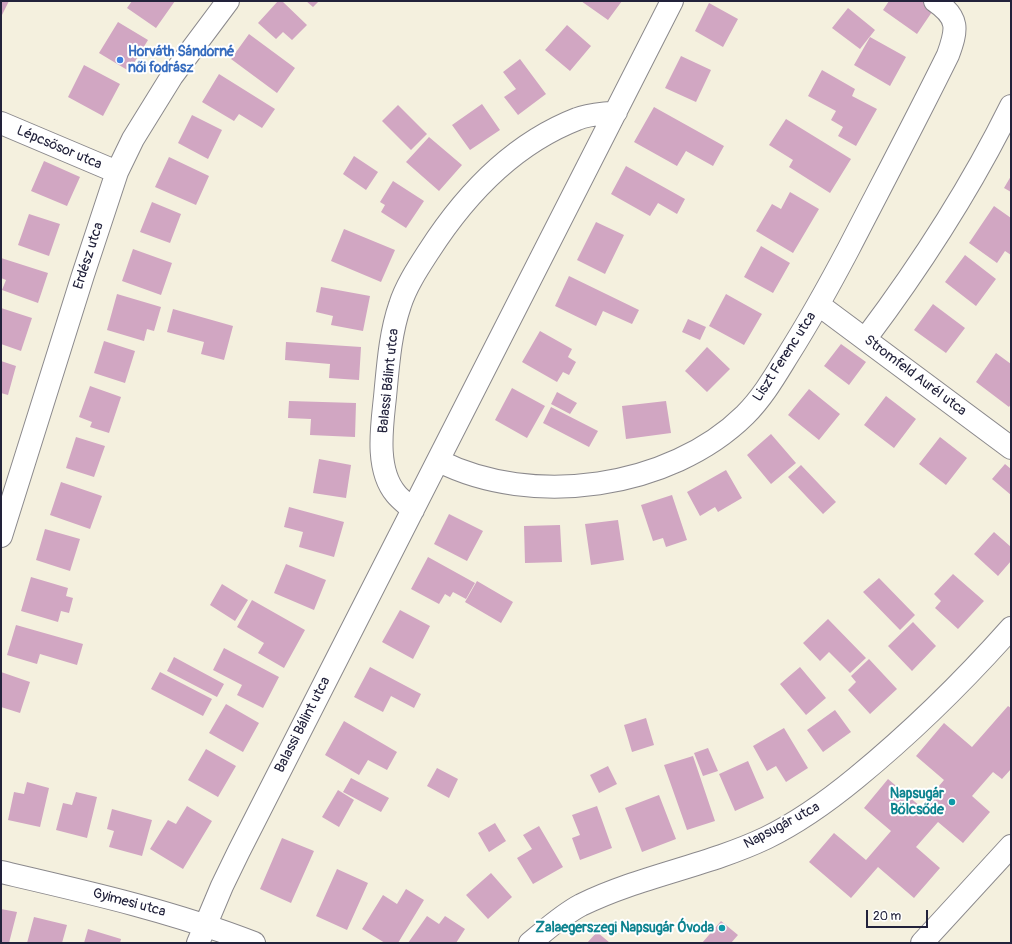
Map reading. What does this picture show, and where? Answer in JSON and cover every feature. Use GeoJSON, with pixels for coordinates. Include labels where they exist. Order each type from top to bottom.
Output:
{"type":"FeatureCollection","features":[{"type":"Feature","properties":{"kind":"street","name":"Erdész utca"},"geometry":{"type":"LineString","coordinates":[[1,536],[80,282],[117,172],[172,76],[228,1]]}},
{"type":"Feature","properties":{"kind":"street","name":"Balassi Bálint utca"},"geometry":{"type":"LineString","coordinates":[[203,934],[222,886],[239,851],[672,1]]}},
{"type":"Feature","properties":{"kind":"street","name":"Liszt Ferenc utca"},"geometry":{"type":"LineString","coordinates":[[439,461],[454,469],[488,479],[514,484],[579,486],[644,473],[672,463],[705,446],[723,434],[745,415],[765,393],[819,305],[948,56],[954,38],[955,24],[952,15],[945,7],[935,1]]}},
{"type":"Feature","properties":{"kind":"street"},"geometry":{"type":"LineString","coordinates":[[866,338],[926,252],[991,144],[1011,106]]}},
{"type":"Feature","properties":{"kind":"street","name":"Balassi Bálint utca"},"geometry":{"type":"LineString","coordinates":[[414,510],[396,494],[387,479],[383,458],[383,417],[389,353],[395,322],[409,285],[445,227],[475,190],[512,156],[536,140],[577,119],[593,114],[616,112]]}},
{"type":"Feature","properties":{"kind":"street","name":"Lépcsősor utca"},"geometry":{"type":"LineString","coordinates":[[1,123],[117,172]]}},
{"type":"Feature","properties":{"kind":"street","name":"Stromfeld Aurél utca"},"geometry":{"type":"LineString","coordinates":[[819,305],[866,338],[1011,448]]}},
{"type":"Feature","properties":{"kind":"street","name":"Napsugár utca"},"geometry":{"type":"LineString","coordinates":[[530,943],[579,906],[604,895],[742,848],[788,826],[821,806],[906,736],[975,668],[1011,628]]}},
{"type":"Feature","properties":{"kind":"street"},"geometry":{"type":"LineString","coordinates":[[922,943],[1011,846]]}},
{"type":"Feature","properties":{"kind":"street","name":"Gyimesi utca"},"geometry":{"type":"LineString","coordinates":[[1,872],[133,903],[203,934],[254,943]]}},
{"type":"Feature","properties":{"kind":"building"},"geometry":{"type":"Polygon","coordinates":[[[1,1],[9,1],[1,17],[1,1]]]}},
{"type":"Feature","properties":{"kind":"building"},"geometry":{"type":"Polygon","coordinates":[[[132,1],[175,1],[156,28],[127,8],[132,1]]]}},
{"type":"Feature","properties":{"kind":"building"},"geometry":{"type":"Polygon","coordinates":[[[278,1],[282,1],[307,25],[292,40],[283,32],[276,39],[258,23],[278,1]]]}},
{"type":"Feature","properties":{"kind":"building"},"geometry":{"type":"Polygon","coordinates":[[[306,1],[319,1],[313,7],[306,1]]]}},
{"type":"Feature","properties":{"kind":"building"},"geometry":{"type":"Polygon","coordinates":[[[581,1],[622,1],[608,20],[581,1]]]}},
{"type":"Feature","properties":{"kind":"building"},"geometry":{"type":"Polygon","coordinates":[[[889,1],[928,1],[936,6],[917,34],[883,10],[889,1]]]}},
{"type":"Feature","properties":{"kind":"building"},"geometry":{"type":"Polygon","coordinates":[[[709,3],[738,19],[723,47],[695,31],[709,3]]]}},
{"type":"Feature","properties":{"kind":"building"},"geometry":{"type":"Polygon","coordinates":[[[848,8],[875,30],[860,49],[832,28],[848,8]]]}},
{"type":"Feature","properties":{"kind":"building"},"geometry":{"type":"Polygon","coordinates":[[[118,22],[148,40],[129,71],[99,53],[118,22]]]}},
{"type":"Feature","properties":{"kind":"building"},"geometry":{"type":"Polygon","coordinates":[[[567,25],[591,46],[570,71],[545,50],[567,25]]]}},
{"type":"Feature","properties":{"kind":"building"},"geometry":{"type":"Polygon","coordinates":[[[249,34],[295,68],[277,93],[231,59],[249,34]]]}},
{"type":"Feature","properties":{"kind":"building"},"geometry":{"type":"Polygon","coordinates":[[[870,37],[906,57],[890,86],[854,65],[870,37]]]}},
{"type":"Feature","properties":{"kind":"building"},"geometry":{"type":"Polygon","coordinates":[[[681,56],[711,70],[696,102],[665,88],[681,56]]]}},
{"type":"Feature","properties":{"kind":"building"},"geometry":{"type":"Polygon","coordinates":[[[520,59],[546,94],[518,115],[504,97],[516,89],[503,72],[520,59]]]}},
{"type":"Feature","properties":{"kind":"building"},"geometry":{"type":"Polygon","coordinates":[[[84,65],[120,84],[103,116],[68,97],[84,65]]]}},
{"type":"Feature","properties":{"kind":"building"},"geometry":{"type":"Polygon","coordinates":[[[822,70],[855,89],[852,96],[877,109],[856,146],[838,136],[843,127],[831,120],[836,111],[808,96],[822,70]]]}},
{"type":"Feature","properties":{"kind":"building"},"geometry":{"type":"Polygon","coordinates":[[[219,74],[275,109],[262,128],[239,114],[234,121],[202,102],[219,74]]]}},
{"type":"Feature","properties":{"kind":"building"},"geometry":{"type":"Polygon","coordinates":[[[482,104],[500,130],[470,150],[452,125],[482,104]]]}},
{"type":"Feature","properties":{"kind":"building"},"geometry":{"type":"Polygon","coordinates":[[[398,105],[427,134],[411,150],[382,121],[398,105]]]}},
{"type":"Feature","properties":{"kind":"building"},"geometry":{"type":"Polygon","coordinates":[[[654,107],[724,146],[713,166],[686,151],[677,166],[634,142],[654,107]]]}},
{"type":"Feature","properties":{"kind":"building"},"geometry":{"type":"Polygon","coordinates":[[[192,115],[222,130],[208,159],[178,143],[192,115]]]}},
{"type":"Feature","properties":{"kind":"building"},"geometry":{"type":"Polygon","coordinates":[[[786,119],[851,159],[830,193],[789,167],[793,160],[769,145],[786,119]]]}},
{"type":"Feature","properties":{"kind":"building"},"geometry":{"type":"Polygon","coordinates":[[[429,137],[462,165],[439,191],[406,162],[429,137]]]}},
{"type":"Feature","properties":{"kind":"building"},"geometry":{"type":"Polygon","coordinates":[[[354,156],[378,172],[366,190],[343,174],[354,156]]]}},
{"type":"Feature","properties":{"kind":"building"},"geometry":{"type":"Polygon","coordinates":[[[169,157],[209,176],[196,205],[155,187],[169,157]]]}},
{"type":"Feature","properties":{"kind":"building"},"geometry":{"type":"Polygon","coordinates":[[[44,161],[80,177],[67,206],[31,191],[44,161]]]}},
{"type":"Feature","properties":{"kind":"building"},"geometry":{"type":"Polygon","coordinates":[[[626,166],[685,199],[677,214],[658,203],[650,216],[611,194],[626,166]]]}},
{"type":"Feature","properties":{"kind":"building"},"geometry":{"type":"Polygon","coordinates":[[[1011,176],[1011,192],[1004,188],[1011,176]]]}},
{"type":"Feature","properties":{"kind":"building"},"geometry":{"type":"Polygon","coordinates":[[[393,181],[424,201],[406,228],[381,212],[385,205],[380,202],[393,181]]]}},
{"type":"Feature","properties":{"kind":"building"},"geometry":{"type":"Polygon","coordinates":[[[790,192],[819,209],[793,253],[756,231],[772,204],[781,209],[790,192]]]}},
{"type":"Feature","properties":{"kind":"building"},"geometry":{"type":"Polygon","coordinates":[[[152,202],[181,214],[170,243],[140,232],[152,202]]]}},
{"type":"Feature","properties":{"kind":"building"},"geometry":{"type":"Polygon","coordinates":[[[994,206],[1011,218],[1011,255],[1005,251],[997,263],[969,243],[994,206]]]}},
{"type":"Feature","properties":{"kind":"building"},"geometry":{"type":"Polygon","coordinates":[[[29,214],[60,224],[49,256],[18,245],[29,214]]]}},
{"type":"Feature","properties":{"kind":"building"},"geometry":{"type":"Polygon","coordinates":[[[596,222],[624,235],[605,274],[577,260],[596,222]]]}},
{"type":"Feature","properties":{"kind":"building"},"geometry":{"type":"Polygon","coordinates":[[[344,229],[395,250],[381,282],[331,261],[344,229]]]}},
{"type":"Feature","properties":{"kind":"building"},"geometry":{"type":"Polygon","coordinates":[[[761,246],[790,263],[773,293],[744,277],[761,246]]]}},
{"type":"Feature","properties":{"kind":"building"},"geometry":{"type":"Polygon","coordinates":[[[133,249],[172,263],[161,295],[122,281],[133,249]]]}},
{"type":"Feature","properties":{"kind":"building"},"geometry":{"type":"Polygon","coordinates":[[[965,255],[996,279],[976,306],[945,282],[965,255]]]}},
{"type":"Feature","properties":{"kind":"building"},"geometry":{"type":"Polygon","coordinates":[[[1,258],[48,273],[38,303],[2,290],[6,280],[1,278],[1,258]]]}},
{"type":"Feature","properties":{"kind":"building"},"geometry":{"type":"Polygon","coordinates":[[[569,276],[639,310],[632,324],[603,311],[596,326],[555,306],[569,276]]]}},
{"type":"Feature","properties":{"kind":"building"},"geometry":{"type":"Polygon","coordinates":[[[321,287],[370,296],[363,331],[331,325],[333,316],[316,312],[321,287]]]}},
{"type":"Feature","properties":{"kind":"building"},"geometry":{"type":"Polygon","coordinates":[[[117,294],[161,307],[154,331],[147,329],[144,341],[107,330],[117,294]]]}},
{"type":"Feature","properties":{"kind":"building"},"geometry":{"type":"Polygon","coordinates":[[[726,294],[762,314],[744,345],[709,326],[726,294]]]}},
{"type":"Feature","properties":{"kind":"building"},"geometry":{"type":"Polygon","coordinates":[[[933,304],[965,328],[946,353],[914,330],[933,304]]]}},
{"type":"Feature","properties":{"kind":"building"},"geometry":{"type":"Polygon","coordinates":[[[1,308],[32,318],[21,351],[1,344],[1,308]]]}},
{"type":"Feature","properties":{"kind":"building"},"geometry":{"type":"Polygon","coordinates":[[[173,309],[233,326],[224,360],[201,354],[204,342],[167,332],[173,309]]]}},
{"type":"Feature","properties":{"kind":"building"},"geometry":{"type":"Polygon","coordinates":[[[688,319],[706,327],[700,340],[682,332],[688,319]]]}},
{"type":"Feature","properties":{"kind":"building"},"geometry":{"type":"Polygon","coordinates":[[[540,331],[572,349],[568,357],[576,362],[569,375],[563,372],[557,382],[522,362],[540,331]]]}},
{"type":"Feature","properties":{"kind":"building"},"geometry":{"type":"Polygon","coordinates":[[[104,341],[135,351],[125,383],[94,373],[104,341]]]}},
{"type":"Feature","properties":{"kind":"building"},"geometry":{"type":"Polygon","coordinates":[[[286,342],[361,347],[359,380],[329,378],[330,364],[285,360],[286,342]]]}},
{"type":"Feature","properties":{"kind":"building"},"geometry":{"type":"Polygon","coordinates":[[[841,344],[866,362],[849,385],[824,366],[841,344]]]}},
{"type":"Feature","properties":{"kind":"building"},"geometry":{"type":"Polygon","coordinates":[[[707,347],[730,369],[707,392],[685,371],[707,347]]]}},
{"type":"Feature","properties":{"kind":"building"},"geometry":{"type":"Polygon","coordinates":[[[996,353],[1011,364],[1011,404],[1009,407],[976,382],[996,353]]]}},
{"type":"Feature","properties":{"kind":"building"},"geometry":{"type":"Polygon","coordinates":[[[1,361],[16,366],[8,395],[1,393],[1,361]]]}},
{"type":"Feature","properties":{"kind":"building"},"geometry":{"type":"Polygon","coordinates":[[[90,386],[121,397],[109,433],[90,427],[92,422],[79,417],[90,386]]]}},
{"type":"Feature","properties":{"kind":"building"},"geometry":{"type":"Polygon","coordinates":[[[512,388],[545,406],[527,438],[495,420],[512,388]]]}},
{"type":"Feature","properties":{"kind":"building"},"geometry":{"type":"Polygon","coordinates":[[[809,389],[840,414],[819,440],[788,415],[809,389]]]}},
{"type":"Feature","properties":{"kind":"building"},"geometry":{"type":"Polygon","coordinates":[[[557,392],[577,403],[570,414],[551,404],[557,392]]]}},
{"type":"Feature","properties":{"kind":"building"},"geometry":{"type":"Polygon","coordinates":[[[886,396],[916,419],[894,448],[864,425],[886,396]]]}},
{"type":"Feature","properties":{"kind":"building"},"geometry":{"type":"Polygon","coordinates":[[[289,401],[356,403],[355,437],[310,435],[311,419],[288,418],[289,401]]]}},
{"type":"Feature","properties":{"kind":"building"},"geometry":{"type":"Polygon","coordinates":[[[666,401],[671,433],[626,439],[622,406],[666,401]]]}},
{"type":"Feature","properties":{"kind":"building"},"geometry":{"type":"Polygon","coordinates":[[[551,407],[598,431],[589,447],[543,423],[551,407]]]}},
{"type":"Feature","properties":{"kind":"building"},"geometry":{"type":"Polygon","coordinates":[[[771,434],[796,463],[771,484],[747,455],[771,434]]]}},
{"type":"Feature","properties":{"kind":"building"},"geometry":{"type":"Polygon","coordinates":[[[76,437],[105,446],[94,477],[66,468],[76,437]]]}},
{"type":"Feature","properties":{"kind":"building"},"geometry":{"type":"Polygon","coordinates":[[[940,437],[967,458],[946,485],[919,464],[940,437]]]}},
{"type":"Feature","properties":{"kind":"building"},"geometry":{"type":"Polygon","coordinates":[[[319,459],[351,465],[346,498],[313,493],[319,459]]]}},
{"type":"Feature","properties":{"kind":"building"},"geometry":{"type":"Polygon","coordinates":[[[1005,464],[1011,469],[1011,495],[992,479],[1005,464]]]}},
{"type":"Feature","properties":{"kind":"building"},"geometry":{"type":"Polygon","coordinates":[[[801,465],[836,502],[823,514],[788,477],[801,465]]]}},
{"type":"Feature","properties":{"kind":"building"},"geometry":{"type":"Polygon","coordinates":[[[726,470],[742,498],[718,512],[715,507],[700,516],[687,492],[726,470]]]}},
{"type":"Feature","properties":{"kind":"building"},"geometry":{"type":"Polygon","coordinates":[[[61,482],[102,496],[90,529],[50,515],[61,482]]]}},
{"type":"Feature","properties":{"kind":"building"},"geometry":{"type":"Polygon","coordinates":[[[672,495],[687,540],[666,547],[663,538],[653,541],[641,505],[672,495]]]}},
{"type":"Feature","properties":{"kind":"building"},"geometry":{"type":"Polygon","coordinates":[[[289,507],[344,522],[334,557],[299,547],[303,532],[284,527],[289,507]]]}},
{"type":"Feature","properties":{"kind":"building"},"geometry":{"type":"Polygon","coordinates":[[[449,514],[483,531],[467,561],[434,544],[449,514]]]}},
{"type":"Feature","properties":{"kind":"building"},"geometry":{"type":"Polygon","coordinates":[[[618,520],[624,560],[591,565],[585,524],[618,520]]]}},
{"type":"Feature","properties":{"kind":"building"},"geometry":{"type":"Polygon","coordinates":[[[560,525],[562,562],[525,563],[524,526],[560,525]]]}},
{"type":"Feature","properties":{"kind":"building"},"geometry":{"type":"Polygon","coordinates":[[[45,529],[80,539],[70,571],[36,560],[45,529]]]}},
{"type":"Feature","properties":{"kind":"building"},"geometry":{"type":"Polygon","coordinates":[[[994,532],[1011,547],[1011,561],[998,576],[974,554],[994,532]]]}},
{"type":"Feature","properties":{"kind":"building"},"geometry":{"type":"Polygon","coordinates":[[[428,557],[475,583],[466,599],[453,592],[450,597],[445,594],[439,604],[411,589],[428,557]]]}},
{"type":"Feature","properties":{"kind":"building"},"geometry":{"type":"Polygon","coordinates":[[[286,564],[326,580],[314,610],[274,593],[286,564]]]}},
{"type":"Feature","properties":{"kind":"building"},"geometry":{"type":"Polygon","coordinates":[[[953,574],[984,601],[958,629],[935,608],[941,601],[934,594],[953,574]]]}},
{"type":"Feature","properties":{"kind":"building"},"geometry":{"type":"Polygon","coordinates":[[[31,577],[68,588],[66,596],[73,598],[69,613],[61,611],[58,622],[21,611],[31,577]]]}},
{"type":"Feature","properties":{"kind":"building"},"geometry":{"type":"Polygon","coordinates":[[[879,578],[915,615],[900,630],[863,592],[879,578]]]}},
{"type":"Feature","properties":{"kind":"building"},"geometry":{"type":"Polygon","coordinates":[[[477,581],[513,602],[501,623],[465,602],[477,581]]]}},
{"type":"Feature","properties":{"kind":"building"},"geometry":{"type":"Polygon","coordinates":[[[222,584],[248,600],[235,621],[210,605],[222,584]]]}},
{"type":"Feature","properties":{"kind":"building"},"geometry":{"type":"Polygon","coordinates":[[[252,600],[305,630],[284,668],[258,653],[264,643],[237,627],[252,600]]]}},
{"type":"Feature","properties":{"kind":"building"},"geometry":{"type":"Polygon","coordinates":[[[400,610],[430,626],[413,659],[382,642],[400,610]]]}},
{"type":"Feature","properties":{"kind":"building"},"geometry":{"type":"Polygon","coordinates":[[[828,619],[866,658],[850,673],[829,652],[820,661],[803,643],[828,619]]]}},
{"type":"Feature","properties":{"kind":"building"},"geometry":{"type":"Polygon","coordinates":[[[913,622],[936,646],[912,671],[888,646],[913,622]]]}},
{"type":"Feature","properties":{"kind":"building"},"geometry":{"type":"Polygon","coordinates":[[[16,625],[83,644],[77,665],[40,654],[37,664],[7,655],[16,625]]]}},
{"type":"Feature","properties":{"kind":"building"},"geometry":{"type":"Polygon","coordinates":[[[224,648],[279,677],[263,708],[237,695],[242,685],[213,670],[224,648]]]}},
{"type":"Feature","properties":{"kind":"building"},"geometry":{"type":"Polygon","coordinates":[[[174,657],[224,684],[217,697],[167,671],[174,657]]]}},
{"type":"Feature","properties":{"kind":"building"},"geometry":{"type":"Polygon","coordinates":[[[869,659],[897,689],[870,714],[848,690],[856,682],[851,676],[869,659]]]}},
{"type":"Feature","properties":{"kind":"building"},"geometry":{"type":"Polygon","coordinates":[[[370,667],[421,694],[414,708],[391,696],[383,712],[354,697],[370,667]]]}},
{"type":"Feature","properties":{"kind":"building"},"geometry":{"type":"Polygon","coordinates":[[[800,667],[826,698],[806,715],[780,684],[800,667]]]}},
{"type":"Feature","properties":{"kind":"building"},"geometry":{"type":"Polygon","coordinates":[[[1,672],[30,682],[20,713],[1,707],[1,672]]]}},
{"type":"Feature","properties":{"kind":"building"},"geometry":{"type":"Polygon","coordinates":[[[160,672],[212,699],[203,716],[151,689],[160,672]]]}},
{"type":"Feature","properties":{"kind":"building"},"geometry":{"type":"Polygon","coordinates":[[[226,704],[259,723],[243,752],[209,733],[226,704]]]}},
{"type":"Feature","properties":{"kind":"building","name":"Napsugár Bölcsőde"},"geometry":{"type":"Polygon","coordinates":[[[1008,706],[1011,708],[1011,769],[1002,779],[993,772],[972,796],[990,812],[963,843],[938,822],[916,847],[940,868],[914,898],[878,867],[851,898],[809,862],[834,833],[866,860],[891,831],[864,808],[888,779],[921,807],[944,780],[916,756],[944,723],[972,747],[1008,706]]]}},
{"type":"Feature","properties":{"kind":"building"},"geometry":{"type":"Polygon","coordinates":[[[835,710],[851,732],[823,752],[807,730],[835,710]]]}},
{"type":"Feature","properties":{"kind":"building"},"geometry":{"type":"Polygon","coordinates":[[[646,718],[654,745],[632,752],[624,725],[646,718]]]}},
{"type":"Feature","properties":{"kind":"building"},"geometry":{"type":"Polygon","coordinates":[[[344,721],[397,752],[387,770],[368,760],[359,775],[325,755],[344,721]]]}},
{"type":"Feature","properties":{"kind":"building"},"geometry":{"type":"Polygon","coordinates":[[[784,728],[808,768],[786,782],[776,766],[767,771],[753,746],[784,728]]]}},
{"type":"Feature","properties":{"kind":"building"},"geometry":{"type":"Polygon","coordinates":[[[708,748],[718,771],[703,776],[694,753],[708,748]]]}},
{"type":"Feature","properties":{"kind":"building"},"geometry":{"type":"Polygon","coordinates":[[[206,749],[236,766],[218,797],[188,780],[206,749]]]}},
{"type":"Feature","properties":{"kind":"building"},"geometry":{"type":"Polygon","coordinates":[[[693,756],[715,821],[687,830],[664,765],[693,756]]]}},
{"type":"Feature","properties":{"kind":"building"},"geometry":{"type":"Polygon","coordinates":[[[748,761],[764,798],[735,811],[719,774],[748,761]]]}},
{"type":"Feature","properties":{"kind":"building"},"geometry":{"type":"Polygon","coordinates":[[[608,766],[617,784],[599,793],[590,775],[608,766]]]}},
{"type":"Feature","properties":{"kind":"building"},"geometry":{"type":"Polygon","coordinates":[[[437,768],[458,779],[449,798],[427,786],[437,768]]]}},
{"type":"Feature","properties":{"kind":"building"},"geometry":{"type":"Polygon","coordinates":[[[351,778],[389,798],[381,812],[343,792],[351,778]]]}},
{"type":"Feature","properties":{"kind":"building"},"geometry":{"type":"Polygon","coordinates":[[[27,782],[49,788],[40,827],[8,820],[14,792],[24,794],[27,782]]]}},
{"type":"Feature","properties":{"kind":"building"},"geometry":{"type":"Polygon","coordinates":[[[338,790],[354,800],[339,827],[322,817],[338,790]]]}},
{"type":"Feature","properties":{"kind":"building"},"geometry":{"type":"Polygon","coordinates":[[[76,792],[97,797],[87,838],[56,830],[63,803],[72,805],[76,792]]]}},
{"type":"Feature","properties":{"kind":"building"},"geometry":{"type":"Polygon","coordinates":[[[659,795],[676,839],[642,852],[625,808],[659,795]]]}},
{"type":"Feature","properties":{"kind":"building"},"geometry":{"type":"Polygon","coordinates":[[[187,806],[212,821],[183,869],[150,849],[168,820],[176,824],[187,806]]]}},
{"type":"Feature","properties":{"kind":"building"},"geometry":{"type":"Polygon","coordinates":[[[597,806],[612,848],[580,860],[572,838],[580,835],[572,815],[597,806]]]}},
{"type":"Feature","properties":{"kind":"building"},"geometry":{"type":"Polygon","coordinates":[[[112,809],[152,820],[142,856],[109,847],[114,831],[107,829],[112,809]]]}},
{"type":"Feature","properties":{"kind":"building"},"geometry":{"type":"Polygon","coordinates":[[[495,823],[506,841],[489,852],[478,833],[495,823]]]}},
{"type":"Feature","properties":{"kind":"building"},"geometry":{"type":"Polygon","coordinates":[[[539,826],[563,867],[533,884],[517,858],[532,849],[523,835],[539,826]]]}},
{"type":"Feature","properties":{"kind":"building"},"geometry":{"type":"Polygon","coordinates":[[[282,838],[314,851],[291,903],[260,889],[282,838]]]}},
{"type":"Feature","properties":{"kind":"building"},"geometry":{"type":"Polygon","coordinates":[[[337,869],[368,883],[347,930],[316,916],[337,869]]]}},
{"type":"Feature","properties":{"kind":"building"},"geometry":{"type":"Polygon","coordinates":[[[491,873],[512,897],[488,919],[466,895],[491,873]]]}},
{"type":"Feature","properties":{"kind":"building"},"geometry":{"type":"Polygon","coordinates":[[[406,889],[424,900],[398,943],[385,943],[362,929],[383,895],[397,904],[406,889]]]}},
{"type":"Feature","properties":{"kind":"building"},"geometry":{"type":"Polygon","coordinates":[[[1,909],[17,912],[9,943],[1,943],[1,909]]]}},
{"type":"Feature","properties":{"kind":"building"},"geometry":{"type":"Polygon","coordinates":[[[427,916],[439,924],[445,916],[465,929],[456,943],[408,943],[427,916]]]}},
{"type":"Feature","properties":{"kind":"building"},"geometry":{"type":"Polygon","coordinates":[[[34,917],[67,925],[62,943],[27,943],[34,917]]]}},
{"type":"Feature","properties":{"kind":"building","name":"Zalaegerszegi Napsugár Óvoda"},"geometry":{"type":"Polygon","coordinates":[[[721,921],[738,935],[731,943],[702,943],[721,921]]]}},
{"type":"Feature","properties":{"kind":"building"},"geometry":{"type":"Polygon","coordinates":[[[88,929],[121,939],[120,943],[84,943],[88,929]]]}},
{"type":"Feature","properties":{"kind":"building","name":"Zalaegerszegi Napsugár Óvoda"},"geometry":{"type":"Polygon","coordinates":[[[597,932],[610,943],[587,943],[597,932]]]}},
{"type":"Feature","properties":{"kind":"place","name":"Horváth Sándorné női fodrász"},"geometry":{"type":"Point","coordinates":[120,60]}},
{"type":"Feature","properties":{"kind":"place","name":"Napsugár Bölcsőde"},"geometry":{"type":"Point","coordinates":[952,802]}},
{"type":"Feature","properties":{"kind":"place","name":"Zalaegerszegi Napsugár Óvoda"},"geometry":{"type":"Point","coordinates":[722,928]}}]}
